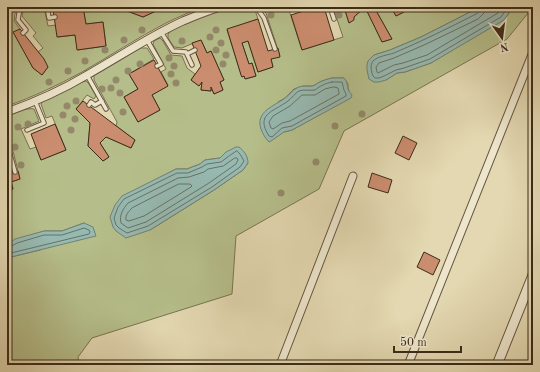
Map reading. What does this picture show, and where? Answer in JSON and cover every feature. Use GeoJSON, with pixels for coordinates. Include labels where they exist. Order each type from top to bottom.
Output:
{"type":"FeatureCollection","features":[{"type":"Feature","properties":{"kind":"street"},"geometry":{"type":"LineString","coordinates":[[7,112],[63,88],[161,32],[220,7]]}},
{"type":"Feature","properties":{"kind":"street"},"geometry":{"type":"LineString","coordinates":[[408,365],[533,52]]}},
{"type":"Feature","properties":{"kind":"street"},"geometry":{"type":"LineString","coordinates":[[280,365],[353,176]]}},
{"type":"Feature","properties":{"kind":"street"},"geometry":{"type":"LineString","coordinates":[[497,365],[533,275]]}},
{"type":"Feature","properties":{"kind":"lane"},"geometry":{"type":"LineString","coordinates":[[20,7],[18,20],[26,30],[23,33]]}},
{"type":"Feature","properties":{"kind":"lane"},"geometry":{"type":"LineString","coordinates":[[47,7],[49,18],[55,17]]}},
{"type":"Feature","properties":{"kind":"lane"},"geometry":{"type":"LineString","coordinates":[[258,7],[264,18],[275,49]]}},
{"type":"Feature","properties":{"kind":"lane"},"geometry":{"type":"LineString","coordinates":[[293,9],[298,7]]}},
{"type":"Feature","properties":{"kind":"lane"},"geometry":{"type":"LineString","coordinates":[[330,7],[334,19]]}},
{"type":"Feature","properties":{"kind":"lane"},"geometry":{"type":"LineString","coordinates":[[161,32],[173,51],[186,52],[192,65]]}},
{"type":"Feature","properties":{"kind":"lane"},"geometry":{"type":"LineString","coordinates":[[147,40],[160,64],[158,66]]}},
{"type":"Feature","properties":{"kind":"lane"},"geometry":{"type":"LineString","coordinates":[[187,54],[195,50]]}},
{"type":"Feature","properties":{"kind":"lane"},"geometry":{"type":"LineString","coordinates":[[87,75],[106,109]]}},
{"type":"Feature","properties":{"kind":"lane"},"geometry":{"type":"LineString","coordinates":[[27,130],[44,123],[35,101]]}},
{"type":"Feature","properties":{"kind":"lane"},"geometry":{"type":"LineString","coordinates":[[89,105],[91,102],[95,105],[102,102]]}},
{"type":"Feature","properties":{"kind":"lane"},"geometry":{"type":"LineString","coordinates":[[7,144],[15,172]]}},
{"type":"Feature","properties":{"kind":"green space"},"geometry":{"type":"Polygon","coordinates":[[[14,7],[16,7],[14,21],[20,29],[14,33],[33,68],[42,75],[48,67],[38,52],[43,48],[33,36],[36,33],[22,16],[24,7],[44,7],[48,26],[56,25],[58,37],[75,35],[78,50],[106,46],[103,22],[86,24],[83,7],[112,7],[117,9],[124,7],[127,11],[143,17],[156,11],[154,7],[203,7],[155,29],[64,82],[7,106],[7,14],[14,7]]]}},
{"type":"Feature","properties":{"kind":"green space"},"geometry":{"type":"Polygon","coordinates":[[[230,7],[254,7],[258,19],[227,30],[242,77],[244,76],[246,79],[256,76],[252,63],[249,64],[242,43],[248,41],[258,72],[273,67],[271,59],[280,56],[266,13],[261,7],[288,7],[302,50],[343,37],[333,7],[344,7],[349,23],[365,7],[382,42],[392,39],[374,7],[391,7],[396,16],[404,12],[402,7],[480,7],[421,37],[374,55],[386,80],[397,73],[405,72],[431,63],[507,16],[513,7],[533,7],[507,39],[344,131],[319,189],[236,236],[232,294],[92,338],[78,357],[79,365],[7,365],[7,258],[40,250],[84,223],[62,231],[44,231],[8,243],[7,245],[7,191],[13,189],[11,182],[20,179],[10,139],[7,136],[7,116],[24,110],[34,109],[39,121],[21,129],[30,149],[36,147],[41,160],[66,150],[52,116],[46,118],[41,104],[43,101],[86,81],[96,96],[94,99],[87,95],[76,109],[90,123],[88,146],[103,161],[109,157],[100,143],[106,137],[131,148],[135,140],[116,126],[117,122],[94,80],[94,75],[141,48],[147,48],[154,59],[129,74],[138,89],[124,97],[138,122],[160,110],[152,95],[168,85],[161,72],[166,69],[153,44],[154,41],[160,38],[171,55],[182,56],[187,68],[195,74],[191,80],[199,86],[202,82],[201,90],[211,91],[211,87],[214,94],[223,90],[220,82],[224,80],[211,51],[207,53],[201,40],[182,48],[174,47],[168,38],[168,34],[172,30],[188,22],[230,7]],[[332,78],[313,86],[303,86],[294,89],[285,98],[278,102],[284,132],[292,130],[319,115],[349,91],[348,84],[344,78],[332,78]],[[225,154],[220,158],[205,160],[200,164],[187,169],[176,169],[167,174],[150,230],[214,190],[243,170],[248,163],[225,154]]]}},
{"type":"Feature","properties":{"kind":"water"},"geometry":{"type":"Polygon","coordinates":[[[480,7],[513,7],[504,20],[431,63],[405,72],[397,73],[386,80],[379,82],[374,82],[369,79],[367,65],[368,61],[374,55],[421,37],[480,7]]]}},
{"type":"Feature","properties":{"kind":"water"},"geometry":{"type":"Polygon","coordinates":[[[332,78],[344,78],[348,90],[352,96],[351,98],[292,130],[284,132],[269,142],[261,129],[260,123],[263,113],[287,97],[295,89],[313,86],[332,78]]]}},
{"type":"Feature","properties":{"kind":"water"},"geometry":{"type":"Polygon","coordinates":[[[239,147],[244,152],[248,163],[243,170],[214,190],[150,230],[126,238],[113,227],[110,217],[115,205],[122,196],[176,169],[187,169],[200,164],[205,160],[220,158],[226,152],[239,147]]]}},
{"type":"Feature","properties":{"kind":"water"},"geometry":{"type":"Polygon","coordinates":[[[84,223],[93,227],[96,236],[7,258],[7,245],[15,239],[44,231],[62,231],[84,223]]]}},
{"type":"Feature","properties":{"kind":"building"},"geometry":{"type":"Polygon","coordinates":[[[83,7],[86,24],[103,22],[106,46],[77,50],[75,35],[57,37],[53,9],[83,7]]]}},
{"type":"Feature","properties":{"kind":"building"},"geometry":{"type":"Polygon","coordinates":[[[124,7],[154,7],[156,11],[143,17],[127,11],[124,7]]]}},
{"type":"Feature","properties":{"kind":"building"},"geometry":{"type":"Polygon","coordinates":[[[316,7],[324,7],[334,40],[302,50],[291,15],[316,7]]]}},
{"type":"Feature","properties":{"kind":"building"},"geometry":{"type":"Polygon","coordinates":[[[344,7],[365,7],[354,17],[354,20],[349,23],[344,7]]]}},
{"type":"Feature","properties":{"kind":"building"},"geometry":{"type":"Polygon","coordinates":[[[365,7],[374,7],[392,39],[382,42],[365,7]]]}},
{"type":"Feature","properties":{"kind":"building"},"geometry":{"type":"Polygon","coordinates":[[[391,7],[402,7],[404,12],[396,16],[391,7]]]}},
{"type":"Feature","properties":{"kind":"building"},"geometry":{"type":"Polygon","coordinates":[[[258,19],[268,51],[278,48],[280,57],[271,59],[273,67],[258,72],[248,41],[242,43],[249,64],[252,63],[256,76],[245,79],[244,76],[242,77],[241,75],[227,29],[258,19]]]}},
{"type":"Feature","properties":{"kind":"building"},"geometry":{"type":"Polygon","coordinates":[[[20,29],[44,59],[48,67],[42,75],[33,68],[13,32],[20,29]]]}},
{"type":"Feature","properties":{"kind":"building"},"geometry":{"type":"Polygon","coordinates":[[[201,40],[207,53],[211,51],[224,80],[220,82],[223,90],[214,94],[211,87],[211,91],[201,90],[202,82],[199,86],[191,80],[201,66],[192,43],[201,40]]]}},
{"type":"Feature","properties":{"kind":"building"},"geometry":{"type":"Polygon","coordinates":[[[154,60],[168,86],[152,95],[160,110],[138,122],[124,97],[138,89],[129,74],[154,60]]]}},
{"type":"Feature","properties":{"kind":"building"},"geometry":{"type":"Polygon","coordinates":[[[83,101],[135,140],[131,148],[106,137],[100,143],[109,157],[103,161],[88,146],[90,123],[76,109],[83,101]]]}},
{"type":"Feature","properties":{"kind":"building"},"geometry":{"type":"Polygon","coordinates":[[[55,124],[66,150],[41,160],[31,134],[55,124]]]}},
{"type":"Feature","properties":{"kind":"building"},"geometry":{"type":"Polygon","coordinates":[[[403,136],[417,143],[409,160],[395,153],[403,136]]]}},
{"type":"Feature","properties":{"kind":"building"},"geometry":{"type":"Polygon","coordinates":[[[7,167],[9,174],[18,171],[20,179],[11,182],[13,189],[7,191],[7,167]]]}},
{"type":"Feature","properties":{"kind":"building"},"geometry":{"type":"Polygon","coordinates":[[[372,173],[392,180],[388,193],[368,187],[372,173]]]}},
{"type":"Feature","properties":{"kind":"building"},"geometry":{"type":"Polygon","coordinates":[[[424,252],[440,260],[433,275],[417,267],[424,252]]]}}]}
